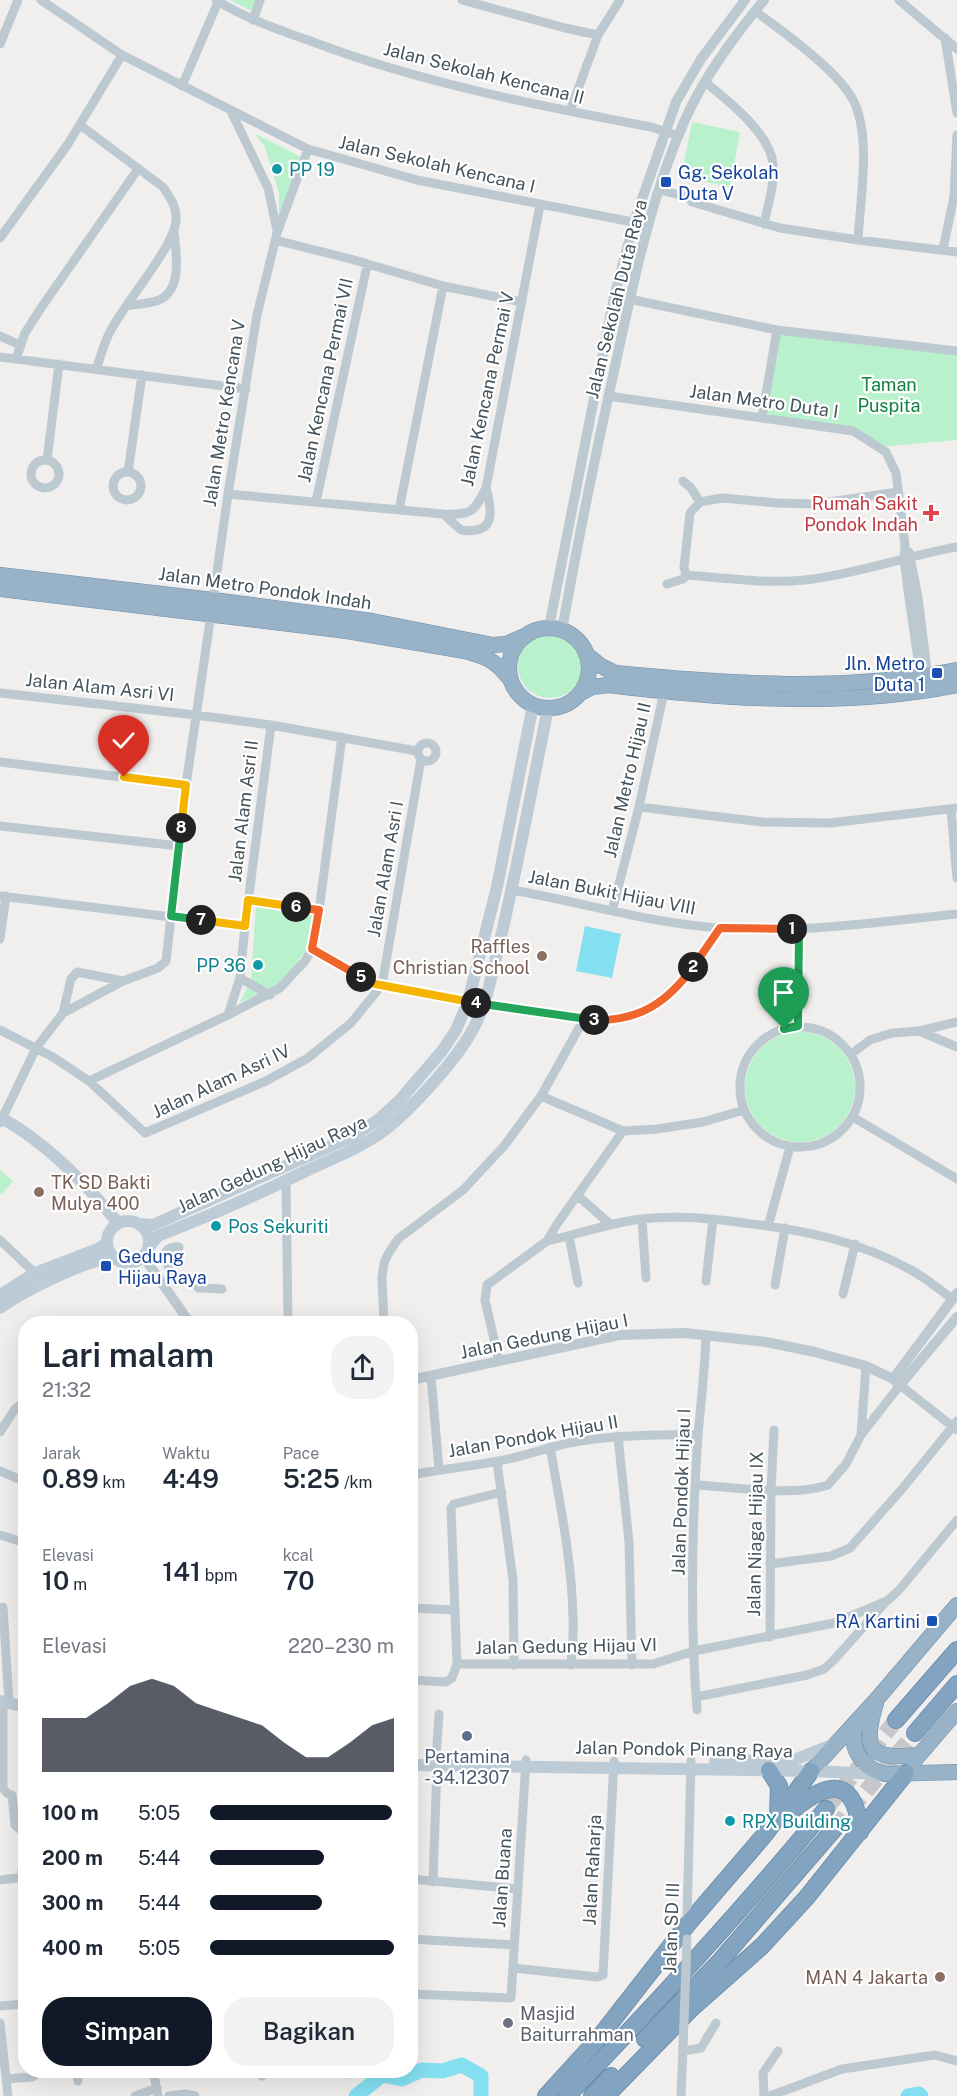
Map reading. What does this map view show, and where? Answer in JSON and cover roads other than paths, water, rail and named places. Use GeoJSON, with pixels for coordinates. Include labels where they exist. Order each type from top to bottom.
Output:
{"type":"FeatureCollection","features":[{"type":"Feature","properties":{"kind":"highway","name":"Jalan Metro Pondok Indah"},"geometry":{"type":"LineString","coordinates":[[0,575],[212,607],[465,651],[498,664],[510,679]]}},
{"type":"Feature","properties":{"kind":"highway","name":"Jalan Metro Pondok Indah"},"geometry":{"type":"LineString","coordinates":[[0,589],[372,621],[493,645],[506,644],[522,637]]}},
{"type":"Feature","properties":{"kind":"highway"},"geometry":{"type":"LineString","coordinates":[[957,670],[925,684],[847,698],[747,698],[608,685],[592,687],[565,705],[540,706],[516,692],[510,679],[509,668],[510,656],[522,637],[535,630],[555,629],[574,636],[586,654],[601,666],[615,673],[724,682],[829,685],[925,684],[957,685]]}},
{"type":"Feature","properties":{"kind":"highway"},"geometry":{"type":"LineString","coordinates":[[579,694],[587,680],[586,654]]}},
{"type":"Feature","properties":{"kind":"highway"},"geometry":{"type":"LineString","coordinates":[[546,2096],[598,2039],[687,1932],[766,1833],[811,1771],[877,1699],[957,1605]]}},
{"type":"Feature","properties":{"kind":"highway"},"geometry":{"type":"LineString","coordinates":[[896,1720],[957,1650]]}},
{"type":"Feature","properties":{"kind":"highway"},"geometry":{"type":"LineString","coordinates":[[915,1733],[957,1684]]}},
{"type":"Feature","properties":{"kind":"highway"},"geometry":{"type":"LineString","coordinates":[[877,1699],[869,1729],[870,1743],[881,1755],[887,1757],[919,1755]]}},
{"type":"Feature","properties":{"kind":"highway"},"geometry":{"type":"LineString","coordinates":[[606,2096],[692,2008],[762,1946],[807,1897],[919,1755],[957,1711]]}},
{"type":"Feature","properties":{"kind":"highway"},"geometry":{"type":"LineString","coordinates":[[859,1718],[854,1733],[855,1749],[863,1763],[885,1774]]}},
{"type":"Feature","properties":{"kind":"highway"},"geometry":{"type":"LineString","coordinates":[[769,1770],[779,1786],[778,1817]]}},
{"type":"Feature","properties":{"kind":"highway","name":"Jalan Pondok Pinang Raya"},"geometry":{"type":"LineString","coordinates":[[885,1774],[957,1772]]}},
{"type":"Feature","properties":{"kind":"highway"},"geometry":{"type":"LineString","coordinates":[[766,1833],[810,1797],[819,1792],[835,1789],[847,1793],[855,1803],[860,1832]]}},
{"type":"Feature","properties":{"kind":"highway"},"geometry":{"type":"LineString","coordinates":[[567,2096],[664,1996],[756,1893],[825,1809]]}},
{"type":"Feature","properties":{"kind":"highway"},"geometry":{"type":"LineString","coordinates":[[592,2096],[721,1960],[835,1828]]}},
{"type":"Feature","properties":{"kind":"main road","name":"Jalan Gedung Hijau Raya"},"geometry":{"type":"LineString","coordinates":[[140,1224],[153,1225],[353,1136],[378,1120],[399,1101],[442,1051],[456,1030],[468,1002],[497,887],[531,724],[540,706]]}},
{"type":"Feature","properties":{"kind":"main road","name":"Jalan Gedung Hijau Raya"},"geometry":{"type":"LineString","coordinates":[[146,1252],[158,1236],[286,1181],[360,1146],[385,1129],[431,1084],[472,1032],[484,1005],[512,890],[544,726],[540,706]]}},
{"type":"Feature","properties":{"kind":"main road"},"geometry":{"type":"LineString","coordinates":[[531,724],[539,722],[544,726]]}},
{"type":"Feature","properties":{"kind":"main road"},"geometry":{"type":"LineString","coordinates":[[1,1120],[63,1163],[97,1197],[118,1223]]}},
{"type":"Feature","properties":{"kind":"main road"},"geometry":{"type":"LineString","coordinates":[[129,1221],[140,1224],[148,1234],[146,1252],[132,1263],[115,1258],[107,1243],[110,1231],[118,1223],[129,1221]]}},
{"type":"Feature","properties":{"kind":"main road"},"geometry":{"type":"LineString","coordinates":[[0,1295],[107,1243]]}},
{"type":"Feature","properties":{"kind":"main road"},"geometry":{"type":"LineString","coordinates":[[0,1308],[39,1278],[103,1259],[115,1258]]}},
{"type":"Feature","properties":{"kind":"main road"},"geometry":{"type":"LineString","coordinates":[[2,1704],[18,1706]]}},
{"type":"Feature","properties":{"kind":"main road"},"geometry":{"type":"LineString","coordinates":[[2,1704],[18,1710]]}},
{"type":"Feature","properties":{"kind":"main road","name":"Jalan Pondok Pinang Raya"},"geometry":{"type":"LineString","coordinates":[[418,1764],[437,1762],[717,1765],[794,1760],[834,1744]]}},
{"type":"Feature","properties":{"kind":"main road","name":"Jalan Pondok Pinang Raya"},"geometry":{"type":"LineString","coordinates":[[418,1759],[437,1762]]}},
{"type":"Feature","properties":{"kind":"main road","name":"Jalan Pondok Pinang Raya"},"geometry":{"type":"LineString","coordinates":[[717,1765],[769,1770],[885,1774]]}},
{"type":"Feature","properties":{"kind":"street"},"geometry":{"type":"LineString","coordinates":[[0,44],[18,0]]}},
{"type":"Feature","properties":{"kind":"street","name":"Jalan Sekolah Kencana I"},"geometry":{"type":"LineString","coordinates":[[41,0],[122,55],[308,149],[417,180],[648,225]]}},
{"type":"Feature","properties":{"kind":"street"},"geometry":{"type":"LineString","coordinates":[[253,20],[260,0]]}},
{"type":"Feature","properties":{"kind":"street"},"geometry":{"type":"LineString","coordinates":[[462,0],[565,28],[598,34]]}},
{"type":"Feature","properties":{"kind":"street"},"geometry":{"type":"LineString","coordinates":[[570,111],[598,34],[620,0]]}},
{"type":"Feature","properties":{"kind":"street","name":"Jalan Sekolah Duta Raya"},"geometry":{"type":"LineString","coordinates":[[555,629],[553,605],[614,297],[634,222],[676,102],[690,78],[745,0]]}},
{"type":"Feature","properties":{"kind":"street","name":"Jalan Sekolah Duta Raya"},"geometry":{"type":"LineString","coordinates":[[555,629],[566,609],[608,396],[648,225],[679,136],[705,82],[718,60],[764,0]]}},
{"type":"Feature","properties":{"kind":"street"},"geometry":{"type":"LineString","coordinates":[[899,0],[957,49]]}},
{"type":"Feature","properties":{"kind":"street"},"geometry":{"type":"LineString","coordinates":[[182,86],[217,1]]}},
{"type":"Feature","properties":{"kind":"street","name":"Jalan Sekolah Kencana II"},"geometry":{"type":"LineString","coordinates":[[217,1],[253,20],[334,50],[421,78],[666,131],[679,136]]}},
{"type":"Feature","properties":{"kind":"street"},"geometry":{"type":"LineString","coordinates":[[755,11],[832,75],[850,95],[856,106],[863,142],[858,240]]}},
{"type":"Feature","properties":{"kind":"street"},"geometry":{"type":"LineString","coordinates":[[945,38],[957,113]]}},
{"type":"Feature","properties":{"kind":"street"},"geometry":{"type":"LineString","coordinates":[[0,238],[80,125],[122,55]]}},
{"type":"Feature","properties":{"kind":"street"},"geometry":{"type":"LineString","coordinates":[[705,82],[733,105],[769,148],[773,161],[773,176],[764,224]]}},
{"type":"Feature","properties":{"kind":"street","name":"Jalan Metro Kencana V"},"geometry":{"type":"LineString","coordinates":[[231,111],[268,188],[276,236]]}},
{"type":"Feature","properties":{"kind":"street"},"geometry":{"type":"LineString","coordinates":[[80,125],[163,187],[171,198],[177,222],[174,232],[111,330],[96,369]]}},
{"type":"Feature","properties":{"kind":"street"},"geometry":{"type":"LineString","coordinates":[[943,249],[954,197],[957,135]]}},
{"type":"Feature","properties":{"kind":"street","name":"Jalan Metro Kencana V"},"geometry":{"type":"LineString","coordinates":[[123,981],[163,965],[166,961],[186,785],[228,494],[257,315],[276,236],[308,149]]}},
{"type":"Feature","properties":{"kind":"street"},"geometry":{"type":"LineString","coordinates":[[16,359],[25,333],[138,169]]}},
{"type":"Feature","properties":{"kind":"street"},"geometry":{"type":"LineString","coordinates":[[659,192],[688,197],[693,202],[764,224],[858,240],[957,252]]}},
{"type":"Feature","properties":{"kind":"street","name":"Jalan Kencana Permai V"},"geometry":{"type":"LineString","coordinates":[[228,494],[443,514],[468,514],[474,509],[486,488],[540,205]]}},
{"type":"Feature","properties":{"kind":"street"},"geometry":{"type":"LineString","coordinates":[[127,306],[158,300],[169,293],[175,277],[177,260],[174,232]]}},
{"type":"Feature","properties":{"kind":"street"},"geometry":{"type":"LineString","coordinates":[[276,236],[367,266],[443,286],[522,302]]}},
{"type":"Feature","properties":{"kind":"street","name":"Jalan Kencana Permai VII"},"geometry":{"type":"LineString","coordinates":[[316,502],[367,266]]}},
{"type":"Feature","properties":{"kind":"street"},"geometry":{"type":"LineString","coordinates":[[399,510],[443,286]]}},
{"type":"Feature","properties":{"kind":"street"},"geometry":{"type":"LineString","coordinates":[[629,299],[777,330],[957,351]]}},
{"type":"Feature","properties":{"kind":"street"},"geometry":{"type":"LineString","coordinates":[[762,417],[777,330]]}},
{"type":"Feature","properties":{"kind":"street"},"geometry":{"type":"LineString","coordinates":[[0,336],[20,345]]}},
{"type":"Feature","properties":{"kind":"street"},"geometry":{"type":"LineString","coordinates":[[0,357],[246,389]]}},
{"type":"Feature","properties":{"kind":"street"},"geometry":{"type":"LineString","coordinates":[[47,460],[59,364]]}},
{"type":"Feature","properties":{"kind":"street"},"geometry":{"type":"LineString","coordinates":[[128,472],[142,375]]}},
{"type":"Feature","properties":{"kind":"street","name":"Jalan Metro Duta I"},"geometry":{"type":"LineString","coordinates":[[608,396],[857,432],[886,452],[893,464],[898,492],[925,684]]}},
{"type":"Feature","properties":{"kind":"street"},"geometry":{"type":"LineString","coordinates":[[682,481],[691,488],[700,502]]}},
{"type":"Feature","properties":{"kind":"street"},"geometry":{"type":"LineString","coordinates":[[443,514],[461,530],[477,531],[491,519],[486,488]]}},
{"type":"Feature","properties":{"kind":"street"},"geometry":{"type":"LineString","coordinates":[[667,584],[683,579],[686,574],[684,567],[690,513],[700,502],[722,498],[787,504],[815,504],[898,492]]}},
{"type":"Feature","properties":{"kind":"street"},"geometry":{"type":"LineString","coordinates":[[686,574],[749,580],[804,580],[841,574],[957,547]]}},
{"type":"Feature","properties":{"kind":"street"},"geometry":{"type":"LineString","coordinates":[[553,605],[559,609],[566,609]]}},
{"type":"Feature","properties":{"kind":"street","name":"Jalan Metro Hijau II"},"geometry":{"type":"LineString","coordinates":[[612,910],[639,807],[664,692]]}},
{"type":"Feature","properties":{"kind":"street","name":"Jalan Alam Asri VI"},"geometry":{"type":"LineString","coordinates":[[0,693],[196,715]]}},
{"type":"Feature","properties":{"kind":"street","name":"Jalan Alam Asri I"},"geometry":{"type":"LineString","coordinates":[[196,715],[342,737],[419,755],[382,985]]}},
{"type":"Feature","properties":{"kind":"street","name":"Jalan Alam Asri II"},"geometry":{"type":"LineString","coordinates":[[228,1015],[240,978],[271,725]]}},
{"type":"Feature","properties":{"kind":"street"},"geometry":{"type":"LineString","coordinates":[[89,1081],[270,994],[292,976],[312,949],[342,737]]}},
{"type":"Feature","properties":{"kind":"street"},"geometry":{"type":"LineString","coordinates":[[0,762],[186,785]]}},
{"type":"Feature","properties":{"kind":"street"},"geometry":{"type":"LineString","coordinates":[[639,807],[762,822],[819,823],[954,809],[957,878]]}},
{"type":"Feature","properties":{"kind":"street"},"geometry":{"type":"LineString","coordinates":[[0,826],[179,846]]}},
{"type":"Feature","properties":{"kind":"street","name":"Jalan Bukit Hijau VIII"},"geometry":{"type":"LineString","coordinates":[[512,890],[720,928],[799,929],[957,914]]}},
{"type":"Feature","properties":{"kind":"street"},"geometry":{"type":"LineString","coordinates":[[0,939],[3,896],[245,926]]}},
{"type":"Feature","properties":{"kind":"street","name":"Jalan Alam Asri II"},"geometry":{"type":"LineString","coordinates":[[248,900],[319,910]]}},
{"type":"Feature","properties":{"kind":"street"},"geometry":{"type":"LineString","coordinates":[[312,949],[367,980],[382,985],[484,1005],[584,1019],[627,1018],[648,1010],[674,990],[689,973],[720,928]]}},
{"type":"Feature","properties":{"kind":"street"},"geometry":{"type":"LineString","coordinates":[[798,1026],[799,929]]}},
{"type":"Feature","properties":{"kind":"street"},"geometry":{"type":"LineString","coordinates":[[63,1013],[71,979],[77,972],[123,981]]}},
{"type":"Feature","properties":{"kind":"street"},"geometry":{"type":"LineString","coordinates":[[240,978],[270,994]]}},
{"type":"Feature","properties":{"kind":"street"},"geometry":{"type":"LineString","coordinates":[[1,1120],[36,1048],[63,1013],[123,981]]}},
{"type":"Feature","properties":{"kind":"street","name":"Jalan Alam Asri IV"},"geometry":{"type":"LineString","coordinates":[[0,1030],[36,1048],[89,1081],[141,1131],[149,1132],[266,1081],[308,1058],[351,1023],[382,985]]}},
{"type":"Feature","properties":{"kind":"street"},"geometry":{"type":"LineString","coordinates":[[384,1316],[384,1263],[398,1239],[464,1190],[523,1122],[541,1096],[584,1019]]}},
{"type":"Feature","properties":{"kind":"street"},"geometry":{"type":"LineString","coordinates":[[851,1054],[870,1040],[892,1033],[919,1031],[957,1022]]}},
{"type":"Feature","properties":{"kind":"street"},"geometry":{"type":"LineString","coordinates":[[798,1026],[814,1028],[841,1042],[851,1054],[860,1079],[858,1105],[846,1127],[826,1142],[808,1147],[778,1144],[762,1134],[750,1121],[740,1096],[743,1067],[759,1043],[771,1034],[798,1026]]}},
{"type":"Feature","properties":{"kind":"street"},"geometry":{"type":"LineString","coordinates":[[919,1031],[957,1047]]}},
{"type":"Feature","properties":{"kind":"street"},"geometry":{"type":"LineString","coordinates":[[541,1096],[623,1131],[657,1129],[703,1122],[744,1110]]}},
{"type":"Feature","properties":{"kind":"street"},"geometry":{"type":"LineString","coordinates":[[853,1117],[957,1179]]}},
{"type":"Feature","properties":{"kind":"street"},"geometry":{"type":"LineString","coordinates":[[499,1361],[485,1300],[486,1285],[547,1241],[623,1131]]}},
{"type":"Feature","properties":{"kind":"street"},"geometry":{"type":"LineString","coordinates":[[768,1226],[790,1147]]}},
{"type":"Feature","properties":{"kind":"street"},"geometry":{"type":"LineString","coordinates":[[286,1181],[288,1316]]}},
{"type":"Feature","properties":{"kind":"street"},"geometry":{"type":"LineString","coordinates":[[577,1195],[610,1224]]}},
{"type":"Feature","properties":{"kind":"street"},"geometry":{"type":"LineString","coordinates":[[547,1241],[610,1224],[642,1219],[713,1219],[785,1228],[855,1244],[913,1271],[955,1296],[917,1346],[896,1386]]}},
{"type":"Feature","properties":{"kind":"street"},"geometry":{"type":"LineString","coordinates":[[642,1219],[646,1278]]}},
{"type":"Feature","properties":{"kind":"street"},"geometry":{"type":"LineString","coordinates":[[706,1281],[713,1219]]}},
{"type":"Feature","properties":{"kind":"street"},"geometry":{"type":"LineString","coordinates":[[775,1285],[785,1228]]}},
{"type":"Feature","properties":{"kind":"street"},"geometry":{"type":"LineString","coordinates":[[569,1236],[578,1283]]}},
{"type":"Feature","properties":{"kind":"street"},"geometry":{"type":"LineString","coordinates":[[0,1240],[39,1278]]}},
{"type":"Feature","properties":{"kind":"street"},"geometry":{"type":"LineString","coordinates":[[843,1294],[855,1244]]}},
{"type":"Feature","properties":{"kind":"street"},"geometry":{"type":"LineString","coordinates":[[170,1271],[164,1255],[174,1246],[179,1247]]}},
{"type":"Feature","properties":{"kind":"street"},"geometry":{"type":"LineString","coordinates":[[146,1252],[186,1316]]}},
{"type":"Feature","properties":{"kind":"street"},"geometry":{"type":"LineString","coordinates":[[198,1288],[222,1289]]}},
{"type":"Feature","properties":{"kind":"street"},"geometry":{"type":"LineString","coordinates":[[696,1485],[771,1490],[828,1485],[846,1464],[861,1436],[896,1386],[957,1317]]}},
{"type":"Feature","properties":{"kind":"street","name":"Jalan Gedung Hijau I"},"geometry":{"type":"LineString","coordinates":[[418,1379],[619,1335],[706,1335],[766,1341],[866,1366],[896,1386]]}},
{"type":"Feature","properties":{"kind":"street","name":"Jalan Pondok Hijau I"},"geometry":{"type":"LineString","coordinates":[[697,1710],[694,1651],[696,1485],[706,1335]]}},
{"type":"Feature","properties":{"kind":"street"},"geometry":{"type":"LineString","coordinates":[[861,1436],[866,1366]]}},
{"type":"Feature","properties":{"kind":"street"},"geometry":{"type":"LineString","coordinates":[[431,1376],[439,1469]]}},
{"type":"Feature","properties":{"kind":"street"},"geometry":{"type":"LineString","coordinates":[[771,1564],[831,1556],[850,1548],[956,1426],[896,1386]]}},
{"type":"Feature","properties":{"kind":"street"},"geometry":{"type":"LineString","coordinates":[[0,1432],[18,1407]]}},
{"type":"Feature","properties":{"kind":"street","name":"Jalan Niaga Hijau IX"},"geometry":{"type":"LineString","coordinates":[[770,1638],[771,1490],[774,1430]]}},
{"type":"Feature","properties":{"kind":"street","name":"Jalan Pondok Hijau II"},"geometry":{"type":"LineString","coordinates":[[418,1474],[497,1461],[550,1448],[618,1436],[698,1435]]}},
{"type":"Feature","properties":{"kind":"street"},"geometry":{"type":"LineString","coordinates":[[618,1436],[629,1542],[632,1665]]}},
{"type":"Feature","properties":{"kind":"street"},"geometry":{"type":"LineString","coordinates":[[550,1448],[571,1584],[573,1619],[571,1665]]}},
{"type":"Feature","properties":{"kind":"street"},"geometry":{"type":"LineString","coordinates":[[497,1461],[515,1605],[514,1665]]}},
{"type":"Feature","properties":{"kind":"street"},"geometry":{"type":"LineString","coordinates":[[0,1471],[18,1479]]}},
{"type":"Feature","properties":{"kind":"street"},"geometry":{"type":"LineString","coordinates":[[457,1664],[450,1511],[454,1504],[502,1492]]}},
{"type":"Feature","properties":{"kind":"street"},"geometry":{"type":"LineString","coordinates":[[696,1697],[807,1675],[824,1669],[900,1588],[957,1520]]}},
{"type":"Feature","properties":{"kind":"street"},"geometry":{"type":"LineString","coordinates":[[0,1535],[18,1541]]}},
{"type":"Feature","properties":{"kind":"street","name":"Jalan Gedung Hijau VI"},"geometry":{"type":"LineString","coordinates":[[418,1680],[446,1682],[452,1678],[457,1664],[632,1665],[664,1662],[694,1651],[770,1638],[834,1623],[886,1601]]}},
{"type":"Feature","properties":{"kind":"street"},"geometry":{"type":"LineString","coordinates":[[3,1607],[3,1788],[12,1795],[15,1825],[18,1828]]}},
{"type":"Feature","properties":{"kind":"street"},"geometry":{"type":"LineString","coordinates":[[418,1608],[455,1610]]}},
{"type":"Feature","properties":{"kind":"street"},"geometry":{"type":"LineString","coordinates":[[433,1881],[440,1714]]}},
{"type":"Feature","properties":{"kind":"street","name":"Jalan Buana"},"geometry":{"type":"LineString","coordinates":[[418,1994],[511,1998],[525,1763]]}},
{"type":"Feature","properties":{"kind":"street","name":"Jalan Raharja"},"geometry":{"type":"LineString","coordinates":[[513,1968],[597,1977],[603,1975],[614,1764]]}},
{"type":"Feature","properties":{"kind":"street","name":"Jalan SD III"},"geometry":{"type":"LineString","coordinates":[[681,2096],[691,1765]]}},
{"type":"Feature","properties":{"kind":"street"},"geometry":{"type":"LineString","coordinates":[[0,1880],[18,1878]]}},
{"type":"Feature","properties":{"kind":"street"},"geometry":{"type":"LineString","coordinates":[[418,1880],[517,1889]]}},
{"type":"Feature","properties":{"kind":"street"},"geometry":{"type":"LineString","coordinates":[[418,1940],[514,1945]]}},
{"type":"Feature","properties":{"kind":"street"},"geometry":{"type":"LineString","coordinates":[[0,2006],[18,2006]]}},
{"type":"Feature","properties":{"kind":"street"},"geometry":{"type":"LineString","coordinates":[[0,2023],[8,2095]]}},
{"type":"Feature","properties":{"kind":"street"},"geometry":{"type":"LineString","coordinates":[[683,2049],[701,2048],[716,2023]]}},
{"type":"Feature","properties":{"kind":"street"},"geometry":{"type":"LineString","coordinates":[[764,2096],[763,2073],[778,2051]]}},
{"type":"Feature","properties":{"kind":"street"},"geometry":{"type":"LineString","coordinates":[[770,2096],[842,2069],[935,2055],[957,2061]]}},
{"type":"Feature","properties":{"kind":"street"},"geometry":{"type":"LineString","coordinates":[[7,2079],[18,2078]]}},
{"type":"Feature","properties":{"kind":"street"},"geometry":{"type":"LineString","coordinates":[[0,2087],[8,2095]]}},
{"type":"Feature","properties":{"kind":"street"},"geometry":{"type":"LineString","coordinates":[[135,2096],[158,2092]]}},
{"type":"Feature","properties":{"kind":"street"},"geometry":{"type":"LineString","coordinates":[[169,2096],[185,2094],[195,2096]]}},
{"type":"Feature","properties":{"kind":"water"},"geometry":{"type":"Polygon","coordinates":[[[585,926],[621,934],[612,978],[576,971],[585,926]]]}},
{"type":"Feature","properties":{"kind":"waterway"},"geometry":{"type":"LineString","coordinates":[[418,2072],[442,2071],[462,2065],[481,2076],[481,2096]]}},
{"type":"Feature","properties":{"kind":"waterway"},"geometry":{"type":"LineString","coordinates":[[356,2096],[378,2078]]}},
{"type":"Feature","properties":{"kind":"waterway"},"geometry":{"type":"LineString","coordinates":[[397,2078],[404,2078]]}},
{"type":"Feature","properties":{"kind":"waterway"},"geometry":{"type":"LineString","coordinates":[[908,2096],[919,2094],[921,2096]]}},
{"type":"Feature","properties":{"kind":"tunnel"},"geometry":{"type":"LineString","coordinates":[[826,1809],[896,1720]]}},
{"type":"Feature","properties":{"kind":"tunnel"},"geometry":{"type":"LineString","coordinates":[[835,1828],[915,1733]]}},
{"type":"Feature","properties":{"kind":"place","name":"PP 19"},"geometry":{"type":"Point","coordinates":[277,169]}},
{"type":"Feature","properties":{"kind":"place","name":"Gg. Sekolah Duta V"},"geometry":{"type":"Point","coordinates":[666,182]}},
{"type":"Feature","properties":{"kind":"place","name":"Rumah Sakit Pondok Indah"},"geometry":{"type":"Point","coordinates":[931,513]}},
{"type":"Feature","properties":{"kind":"place","name":"Jln. Metro Duta 1"},"geometry":{"type":"Point","coordinates":[937,673]}},
{"type":"Feature","properties":{"kind":"place","name":"Raffles Christian School"},"geometry":{"type":"Point","coordinates":[542,956]}},
{"type":"Feature","properties":{"kind":"place","name":"PP 36"},"geometry":{"type":"Point","coordinates":[258,965]}},
{"type":"Feature","properties":{"kind":"place","name":"TK SD Bakti Mulya 400"},"geometry":{"type":"Point","coordinates":[39,1192]}},
{"type":"Feature","properties":{"kind":"place","name":"Pos Sekuriti"},"geometry":{"type":"Point","coordinates":[216,1226]}},
{"type":"Feature","properties":{"kind":"place","name":"Gedung Hijau Raya"},"geometry":{"type":"Point","coordinates":[106,1266]}},
{"type":"Feature","properties":{"kind":"place","name":"RA Kartini"},"geometry":{"type":"Point","coordinates":[932,1621]}},
{"type":"Feature","properties":{"kind":"place","name":"Pertamina - 34.12307"},"geometry":{"type":"Point","coordinates":[467,1736]}},
{"type":"Feature","properties":{"kind":"place","name":"RPX Building"},"geometry":{"type":"Point","coordinates":[730,1821]}},
{"type":"Feature","properties":{"kind":"place","name":"MAN 4 Jakarta"},"geometry":{"type":"Point","coordinates":[940,1977]}},
{"type":"Feature","properties":{"kind":"place","name":"Masjid Baiturrahman"},"geometry":{"type":"Point","coordinates":[508,2023]}},
{"type":"Feature","properties":{"kind":"park label","name":"Taman Puspita"},"geometry":{"type":"Point","coordinates":[889,394]}}]}
